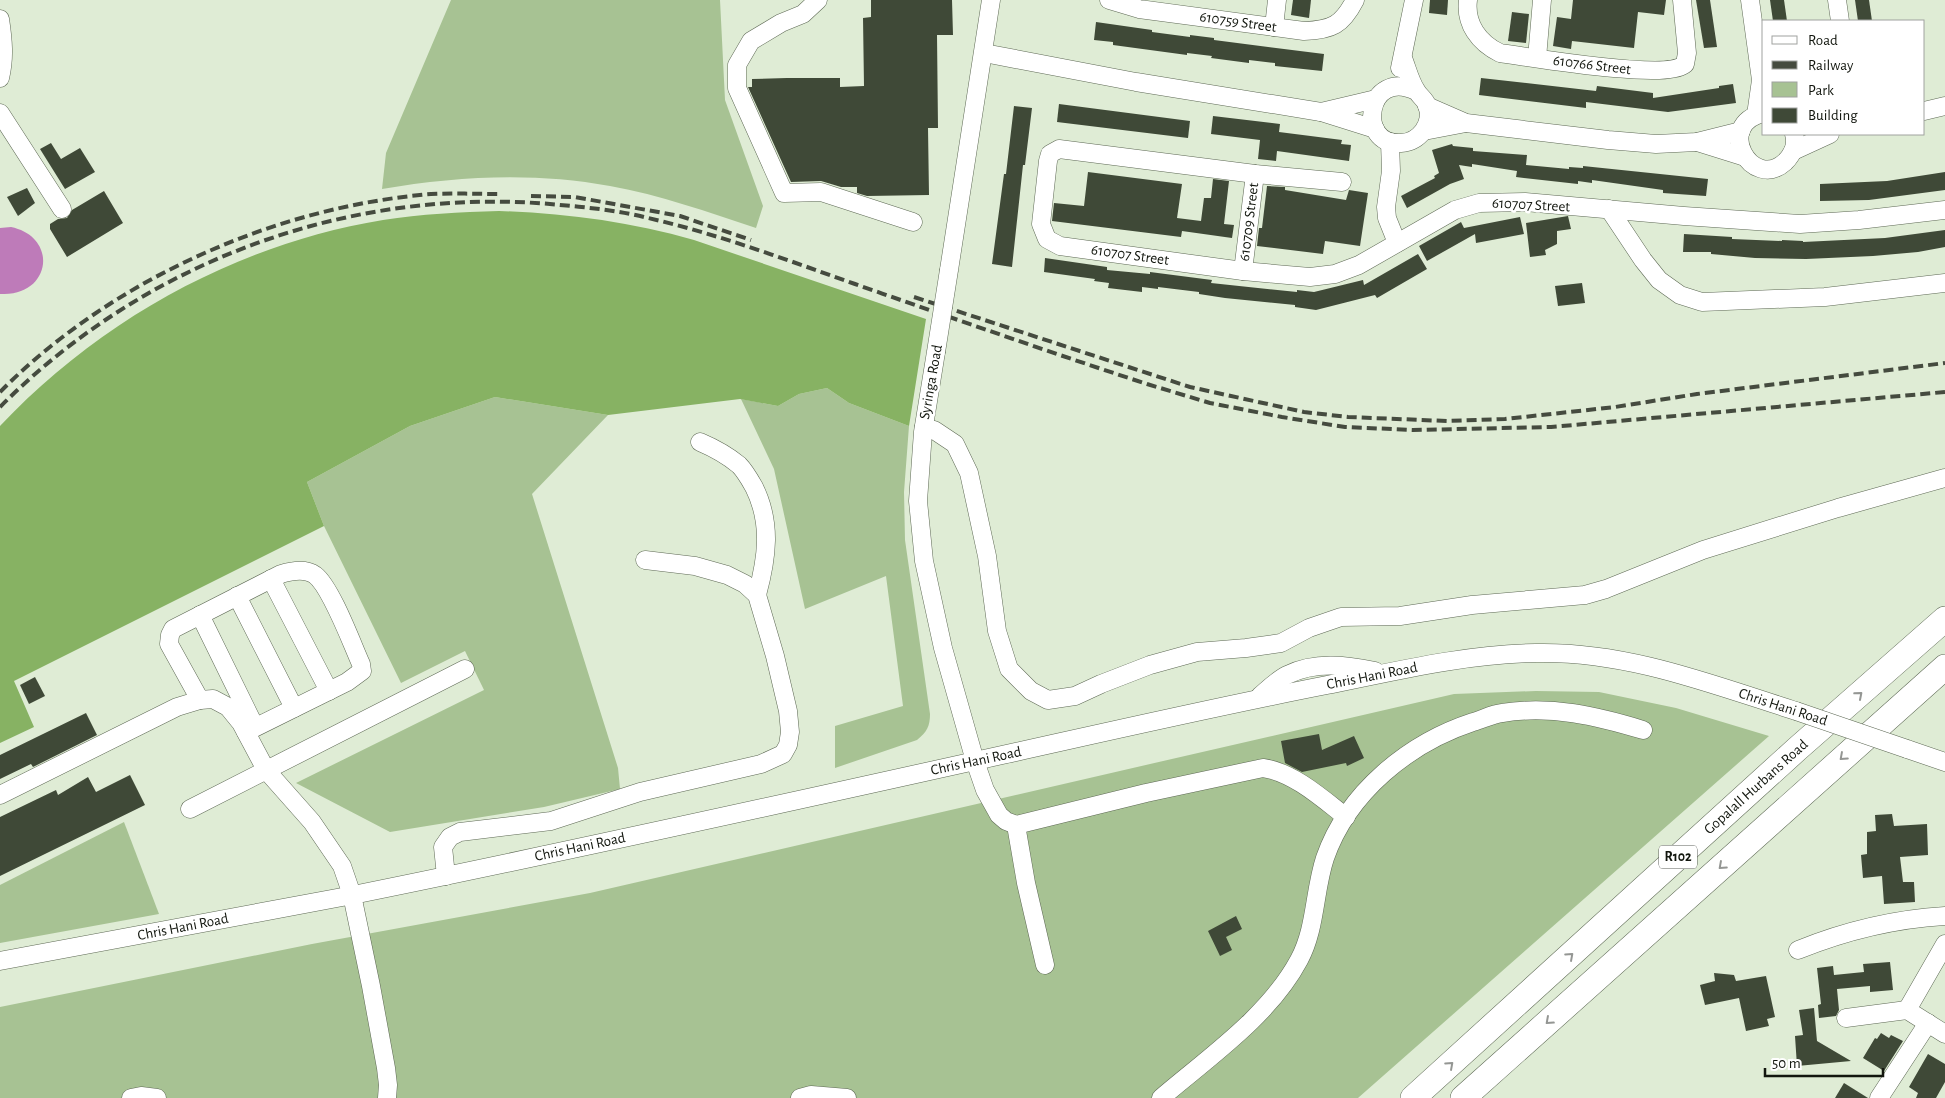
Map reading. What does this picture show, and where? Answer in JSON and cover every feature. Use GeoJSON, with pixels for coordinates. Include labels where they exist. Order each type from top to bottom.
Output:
{"type":"FeatureCollection","features":[{"type":"Feature","properties":{"kind":"highway","name":"Gopalall Hurbans Road"},"geometry":{"type":"LineString","coordinates":[[1413,1098],[1797,749],[1945,619]]}},
{"type":"Feature","properties":{"kind":"highway","name":"R102"},"geometry":{"type":"LineString","coordinates":[[1463,1098],[1945,667]]}},
{"type":"Feature","properties":{"kind":"street"},"geometry":{"type":"LineString","coordinates":[[818,0],[803,14],[781,23],[751,41],[737,65],[737,88],[784,193],[821,192],[913,222]]}},
{"type":"Feature","properties":{"kind":"street","name":"Syringa Road"},"geometry":{"type":"LineString","coordinates":[[991,0],[924,427],[918,501],[924,561],[943,648],[974,761],[985,790],[999,815],[1006,822],[1016,825]]}},
{"type":"Feature","properties":{"kind":"street","name":"610759 Street"},"geometry":{"type":"LineString","coordinates":[[1109,0],[1304,31],[1322,30],[1333,26],[1346,16],[1355,0]]}},
{"type":"Feature","properties":{"kind":"street"},"geometry":{"type":"LineString","coordinates":[[1274,27],[1276,0]]}},
{"type":"Feature","properties":{"kind":"street"},"geometry":{"type":"LineString","coordinates":[[1393,87],[1403,58],[1414,0]]}},
{"type":"Feature","properties":{"kind":"street","name":"610766 Street"},"geometry":{"type":"LineString","coordinates":[[1468,0],[1469,18],[1480,40],[1489,48],[1500,53],[1636,70],[1677,69],[1685,64],[1687,59],[1682,0]]}},
{"type":"Feature","properties":{"kind":"street"},"geometry":{"type":"LineString","coordinates":[[1537,58],[1542,0]]}},
{"type":"Feature","properties":{"kind":"street"},"geometry":{"type":"LineString","coordinates":[[1745,157],[1739,145],[1741,131],[1744,124],[1760,114],[1762,84],[1761,56],[1750,0]]}},
{"type":"Feature","properties":{"kind":"street"},"geometry":{"type":"LineString","coordinates":[[1837,0],[1840,20]]}},
{"type":"Feature","properties":{"kind":"street"},"geometry":{"type":"LineString","coordinates":[[0,19],[4,48],[0,78]]}},
{"type":"Feature","properties":{"kind":"street"},"geometry":{"type":"LineString","coordinates":[[984,53],[1136,82],[1321,112],[1375,130],[1390,142],[1400,143],[1466,123]]}},
{"type":"Feature","properties":{"kind":"street"},"geometry":{"type":"LineString","coordinates":[[1403,58],[1416,91]]}},
{"type":"Feature","properties":{"kind":"street"},"geometry":{"type":"LineString","coordinates":[[1375,130],[1372,120],[1372,109],[1376,99],[1386,89],[1408,87],[1423,97],[1429,114],[1419,136],[1391,171]]}},
{"type":"Feature","properties":{"kind":"street"},"geometry":{"type":"LineString","coordinates":[[1321,112],[1376,99]]}},
{"type":"Feature","properties":{"kind":"street"},"geometry":{"type":"LineString","coordinates":[[1427,106],[1466,123],[1656,144],[1697,142],[1741,131]]}},
{"type":"Feature","properties":{"kind":"street"},"geometry":{"type":"LineString","coordinates":[[1925,111],[1945,106]]}},
{"type":"Feature","properties":{"kind":"street"},"geometry":{"type":"LineString","coordinates":[[0,113],[62,209]]}},
{"type":"Feature","properties":{"kind":"street"},"geometry":{"type":"LineString","coordinates":[[1697,142],[1745,157],[1758,167],[1775,168],[1789,158],[1794,142],[1826,135]]}},
{"type":"Feature","properties":{"kind":"street"},"geometry":{"type":"LineString","coordinates":[[1390,142],[1391,171],[1386,207],[1387,218],[1397,243]]}},
{"type":"Feature","properties":{"kind":"street","name":"610707 Street"},"geometry":{"type":"LineString","coordinates":[[1255,174],[1059,149],[1050,154],[1048,161],[1041,224],[1047,239],[1060,246],[1243,271],[1310,278],[1335,274],[1359,265],[1455,210],[1479,203],[1525,202],[1800,224],[1868,219],[1945,210]]}},
{"type":"Feature","properties":{"kind":"street"},"geometry":{"type":"LineString","coordinates":[[1255,174],[1342,182]]}},
{"type":"Feature","properties":{"kind":"street","name":"610709 Street"},"geometry":{"type":"LineString","coordinates":[[1243,271],[1255,174]]}},
{"type":"Feature","properties":{"kind":"street"},"geometry":{"type":"LineString","coordinates":[[1608,210],[1659,280],[1680,295],[1702,302],[1825,297],[1945,283]]}},
{"type":"Feature","properties":{"kind":"street"},"geometry":{"type":"LineString","coordinates":[[924,427],[934,430],[955,444],[969,473],[987,556],[997,631],[1009,669],[1031,691],[1048,700],[1075,696],[1150,665],[1197,652],[1281,643],[1309,628],[1341,617],[1407,615],[1472,605],[1585,595],[1606,589],[1703,550],[1838,508],[1945,478]]}},
{"type":"Feature","properties":{"kind":"street"},"geometry":{"type":"LineString","coordinates":[[446,876],[443,847],[450,837],[460,832],[551,821],[640,792],[761,764],[783,754],[788,745],[790,732],[788,711],[775,656],[757,595],[765,562],[767,537],[765,518],[758,496],[741,466],[719,451],[700,442]]}},
{"type":"Feature","properties":{"kind":"street"},"geometry":{"type":"LineString","coordinates":[[645,560],[695,566],[727,575],[745,584],[757,595]]}},
{"type":"Feature","properties":{"kind":"street"},"geometry":{"type":"LineString","coordinates":[[200,700],[169,644],[173,629],[271,579],[293,570],[314,574],[325,586],[361,664],[362,671],[328,691],[251,730]]}},
{"type":"Feature","properties":{"kind":"street"},"geometry":{"type":"LineString","coordinates":[[271,579],[328,691]]}},
{"type":"Feature","properties":{"kind":"street"},"geometry":{"type":"LineString","coordinates":[[237,596],[294,708]]}},
{"type":"Feature","properties":{"kind":"street"},"geometry":{"type":"LineString","coordinates":[[200,615],[251,730],[266,770],[312,822],[342,866],[352,895],[386,1068],[387,1098]]}},
{"type":"Feature","properties":{"kind":"street","name":"Chris Hani Road"},"geometry":{"type":"LineString","coordinates":[[0,961],[446,876],[1255,700],[1435,663],[1492,655],[1537,652],[1578,654],[1622,660],[1668,670],[1945,762]]}},
{"type":"Feature","properties":{"kind":"street"},"geometry":{"type":"LineString","coordinates":[[190,809],[464,669]]}},
{"type":"Feature","properties":{"kind":"street"},"geometry":{"type":"LineString","coordinates":[[0,796],[176,707],[200,700],[213,699],[228,707],[251,730]]}},
{"type":"Feature","properties":{"kind":"street"},"geometry":{"type":"LineString","coordinates":[[1161,1098],[1254,1019],[1287,979],[1300,959],[1309,934],[1325,858],[1340,826],[1360,798],[1394,763],[1426,742],[1463,726],[1501,713],[1553,710],[1601,717],[1643,730]]}},
{"type":"Feature","properties":{"kind":"street"},"geometry":{"type":"LineString","coordinates":[[1045,965],[1026,883],[1016,825],[1146,793],[1263,768],[1276,770],[1310,789],[1346,817]]}},
{"type":"Feature","properties":{"kind":"street"},"geometry":{"type":"LineString","coordinates":[[1798,950],[1847,933],[1894,921],[1945,916]]}},
{"type":"Feature","properties":{"kind":"street"},"geometry":{"type":"LineString","coordinates":[[1908,1010],[1945,944]]}},
{"type":"Feature","properties":{"kind":"street"},"geometry":{"type":"LineString","coordinates":[[1846,1018],[1908,1010],[1945,1034]]}},
{"type":"Feature","properties":{"kind":"street"},"geometry":{"type":"LineString","coordinates":[[1879,1098],[1928,1024]]}},
{"type":"Feature","properties":{"kind":"street"},"geometry":{"type":"LineString","coordinates":[[800,1098],[811,1095],[847,1098]]}},
{"type":"Feature","properties":{"kind":"street"},"geometry":{"type":"LineString","coordinates":[[131,1098],[141,1096],[157,1098]]}},
{"type":"Feature","properties":{"kind":"green space"},"geometry":{"type":"Polygon","coordinates":[[[451,0],[720,0],[725,100],[763,206],[756,228],[647,194],[582,182],[524,177],[496,177],[439,181],[382,189],[386,153],[451,0]]]}},
{"type":"Feature","properties":{"kind":"green space"},"geometry":{"type":"Polygon","coordinates":[[[499,211],[549,214],[622,223],[694,240],[926,319],[909,426],[849,403],[827,388],[799,394],[778,406],[740,399],[608,415],[495,397],[410,426],[307,482],[324,526],[14,681],[34,727],[0,743],[0,426],[39,387],[82,352],[127,320],[175,292],[224,268],[276,247],[329,231],[412,216],[499,211]]]}},
{"type":"Feature","properties":{"kind":"green space"},"geometry":{"type":"Polygon","coordinates":[[[827,388],[849,403],[909,426],[904,492],[905,540],[930,714],[927,728],[917,740],[835,768],[835,726],[903,706],[886,576],[805,609],[774,469],[741,399],[778,406],[799,394],[827,388]]]}},
{"type":"Feature","properties":{"kind":"green space"},"geometry":{"type":"Polygon","coordinates":[[[495,397],[608,415],[532,494],[618,768],[620,789],[544,807],[390,832],[296,783],[484,690],[465,651],[401,683],[324,526],[307,482],[410,426],[495,397]]]}},
{"type":"Feature","properties":{"kind":"green space"},"geometry":{"type":"Polygon","coordinates":[[[1536,691],[1599,692],[1676,708],[1769,736],[1358,1098],[0,1098],[0,1007],[312,944],[590,893],[1454,694],[1536,691]]]}},
{"type":"Feature","properties":{"kind":"green space"},"geometry":{"type":"Polygon","coordinates":[[[124,822],[159,914],[0,943],[0,885],[124,822]]]}},
{"type":"Feature","properties":{"kind":"shaded area"},"geometry":{"type":"Polygon","coordinates":[[[11,227],[26,233],[37,242],[42,253],[43,265],[39,276],[31,286],[18,292],[0,294],[0,228],[11,227]]]}},
{"type":"Feature","properties":{"kind":"building"},"geometry":{"type":"Polygon","coordinates":[[[871,0],[952,0],[953,35],[937,35],[938,128],[928,128],[929,195],[867,196],[857,193],[857,187],[841,187],[821,181],[791,182],[748,87],[752,87],[752,79],[787,78],[840,78],[840,87],[864,86],[863,18],[871,17],[871,0]]]}},
{"type":"Feature","properties":{"kind":"building"},"geometry":{"type":"Polygon","coordinates":[[[1293,0],[1311,0],[1309,18],[1291,15],[1293,0]]]}},
{"type":"Feature","properties":{"kind":"building"},"geometry":{"type":"Polygon","coordinates":[[[1430,0],[1448,0],[1447,15],[1429,13],[1430,0]]]}},
{"type":"Feature","properties":{"kind":"building"},"geometry":{"type":"Polygon","coordinates":[[[1573,0],[1666,0],[1664,15],[1638,12],[1634,48],[1572,41],[1571,49],[1553,46],[1557,17],[1571,19],[1573,0]]]}},
{"type":"Feature","properties":{"kind":"building"},"geometry":{"type":"Polygon","coordinates":[[[1696,0],[1710,0],[1717,47],[1704,48],[1696,0]]]}},
{"type":"Feature","properties":{"kind":"building"},"geometry":{"type":"Polygon","coordinates":[[[1770,0],[1784,0],[1787,20],[1773,20],[1770,0]]]}},
{"type":"Feature","properties":{"kind":"building"},"geometry":{"type":"Polygon","coordinates":[[[1855,0],[1869,0],[1872,20],[1858,20],[1855,0]]]}},
{"type":"Feature","properties":{"kind":"building"},"geometry":{"type":"Polygon","coordinates":[[[1512,12],[1529,14],[1526,43],[1508,41],[1512,12]]]}},
{"type":"Feature","properties":{"kind":"building"},"geometry":{"type":"Polygon","coordinates":[[[1096,22],[1152,30],[1152,32],[1214,38],[1214,40],[1324,54],[1322,71],[1275,66],[1275,63],[1249,60],[1249,63],[1211,58],[1212,56],[1187,53],[1187,55],[1113,45],[1113,42],[1094,40],[1096,22]]]}},
{"type":"Feature","properties":{"kind":"building"},"geometry":{"type":"Polygon","coordinates":[[[1481,78],[1596,91],[1597,86],[1653,93],[1653,98],[1719,88],[1719,86],[1733,84],[1736,103],[1668,112],[1586,102],[1586,108],[1479,95],[1481,78]]]}},
{"type":"Feature","properties":{"kind":"building"},"geometry":{"type":"Polygon","coordinates":[[[1059,104],[1190,121],[1188,138],[1057,122],[1059,104]]]}},
{"type":"Feature","properties":{"kind":"building"},"geometry":{"type":"Polygon","coordinates":[[[1014,106],[1032,108],[1025,165],[1023,165],[1012,267],[992,264],[1014,106]]]}},
{"type":"Feature","properties":{"kind":"building"},"geometry":{"type":"Polygon","coordinates":[[[1213,116],[1280,124],[1279,132],[1342,140],[1341,144],[1351,145],[1349,161],[1277,151],[1276,161],[1258,159],[1260,140],[1211,134],[1213,116]]]}},
{"type":"Feature","properties":{"kind":"building"},"geometry":{"type":"Polygon","coordinates":[[[51,143],[61,159],[80,148],[95,172],[65,189],[40,149],[51,143]]]}},
{"type":"Feature","properties":{"kind":"building"},"geometry":{"type":"Polygon","coordinates":[[[1452,144],[1453,146],[1473,148],[1473,151],[1527,155],[1526,165],[1569,169],[1569,167],[1583,168],[1583,166],[1708,179],[1706,196],[1663,193],[1663,190],[1592,180],[1592,183],[1578,181],[1578,184],[1516,177],[1517,171],[1472,164],[1472,167],[1459,165],[1464,179],[1450,184],[1407,208],[1401,196],[1435,178],[1434,176],[1439,173],[1432,150],[1452,144]]]}},
{"type":"Feature","properties":{"kind":"building"},"geometry":{"type":"Polygon","coordinates":[[[1088,172],[1182,184],[1177,218],[1201,221],[1204,198],[1211,198],[1213,179],[1229,181],[1224,224],[1234,225],[1232,238],[1182,231],[1181,237],[1052,221],[1054,203],[1084,206],[1088,172]]]}},
{"type":"Feature","properties":{"kind":"building"},"geometry":{"type":"Polygon","coordinates":[[[1945,172],[1945,190],[1869,200],[1820,201],[1820,184],[1887,181],[1945,172]]]}},
{"type":"Feature","properties":{"kind":"building"},"geometry":{"type":"Polygon","coordinates":[[[1267,186],[1285,187],[1285,190],[1346,200],[1349,190],[1368,193],[1360,246],[1325,241],[1323,254],[1257,246],[1259,228],[1262,228],[1267,186]]]}},
{"type":"Feature","properties":{"kind":"building"},"geometry":{"type":"Polygon","coordinates":[[[27,188],[35,203],[18,216],[7,197],[27,188]]]}},
{"type":"Feature","properties":{"kind":"building"},"geometry":{"type":"Polygon","coordinates":[[[104,191],[123,223],[67,257],[50,229],[50,224],[58,219],[67,218],[72,210],[104,191]]]}},
{"type":"Feature","properties":{"kind":"building"},"geometry":{"type":"Polygon","coordinates":[[[1568,216],[1571,229],[1557,231],[1557,244],[1545,250],[1546,255],[1530,257],[1526,223],[1568,216]]]}},
{"type":"Feature","properties":{"kind":"building"},"geometry":{"type":"Polygon","coordinates":[[[1520,217],[1524,234],[1476,243],[1475,234],[1427,261],[1419,246],[1461,222],[1464,228],[1520,217]]]}},
{"type":"Feature","properties":{"kind":"building"},"geometry":{"type":"Polygon","coordinates":[[[1945,230],[1945,247],[1918,252],[1873,256],[1806,259],[1755,258],[1711,254],[1711,252],[1683,252],[1684,234],[1732,237],[1732,239],[1803,242],[1885,238],[1945,230]]]}},
{"type":"Feature","properties":{"kind":"building"},"geometry":{"type":"Polygon","coordinates":[[[1418,254],[1427,269],[1377,298],[1375,295],[1316,310],[1295,307],[1295,305],[1225,298],[1199,294],[1199,292],[1158,287],[1158,289],[1142,287],[1142,292],[1108,288],[1109,283],[1094,281],[1095,279],[1044,272],[1045,258],[1107,267],[1107,270],[1150,274],[1150,272],[1212,280],[1211,283],[1314,292],[1363,280],[1364,285],[1418,254]]]}},
{"type":"Feature","properties":{"kind":"building"},"geometry":{"type":"Polygon","coordinates":[[[1582,283],[1585,303],[1558,306],[1555,286],[1582,283]]]}},
{"type":"Feature","properties":{"kind":"building"},"geometry":{"type":"Polygon","coordinates":[[[35,677],[45,696],[29,704],[20,685],[35,677]]]}},
{"type":"Feature","properties":{"kind":"building"},"geometry":{"type":"Polygon","coordinates":[[[86,713],[97,735],[33,767],[31,764],[0,779],[0,755],[86,713]]]}},
{"type":"Feature","properties":{"kind":"building"},"geometry":{"type":"Polygon","coordinates":[[[1319,734],[1322,750],[1354,736],[1364,758],[1347,766],[1346,763],[1302,772],[1285,763],[1281,741],[1319,734]]]}},
{"type":"Feature","properties":{"kind":"building"},"geometry":{"type":"Polygon","coordinates":[[[130,775],[145,805],[0,876],[0,817],[56,790],[58,795],[88,777],[96,792],[130,775]]]}},
{"type":"Feature","properties":{"kind":"building"},"geometry":{"type":"Polygon","coordinates":[[[1892,814],[1894,826],[1927,824],[1928,855],[1900,857],[1903,882],[1914,882],[1915,902],[1884,904],[1882,876],[1863,878],[1861,855],[1867,854],[1867,832],[1876,831],[1875,815],[1892,814]]]}},
{"type":"Feature","properties":{"kind":"building"},"geometry":{"type":"Polygon","coordinates":[[[1236,916],[1242,929],[1226,937],[1232,950],[1220,956],[1208,931],[1236,916]]]}},
{"type":"Feature","properties":{"kind":"building"},"geometry":{"type":"Polygon","coordinates":[[[1890,962],[1893,990],[1870,992],[1870,986],[1837,989],[1839,1010],[1836,1016],[1819,1018],[1818,1005],[1821,1004],[1817,968],[1833,966],[1834,975],[1864,972],[1863,964],[1890,962]]]}},
{"type":"Feature","properties":{"kind":"building"},"geometry":{"type":"Polygon","coordinates":[[[1714,973],[1734,975],[1736,981],[1766,976],[1775,1017],[1767,1019],[1769,1026],[1746,1031],[1739,998],[1705,1005],[1700,985],[1715,981],[1714,973]]]}},
{"type":"Feature","properties":{"kind":"building"},"geometry":{"type":"Polygon","coordinates":[[[1814,1008],[1817,1041],[1851,1061],[1797,1066],[1795,1036],[1803,1035],[1799,1010],[1814,1008]]]}},
{"type":"Feature","properties":{"kind":"building"},"geometry":{"type":"Polygon","coordinates":[[[1881,1033],[1889,1038],[1891,1035],[1903,1041],[1884,1071],[1863,1058],[1875,1038],[1877,1039],[1881,1033]]]}},
{"type":"Feature","properties":{"kind":"building"},"geometry":{"type":"Polygon","coordinates":[[[1928,1054],[1945,1064],[1945,1082],[1936,1098],[1916,1098],[1918,1093],[1909,1087],[1928,1054]]]}},
{"type":"Feature","properties":{"kind":"building"},"geometry":{"type":"Polygon","coordinates":[[[1844,1083],[1868,1098],[1835,1098],[1844,1083]]]}},
{"type":"Feature","properties":{"kind":"railway"},"geometry":{"type":"LineString","coordinates":[[0,392],[44,352],[92,316],[144,284],[198,256],[255,233],[313,215],[372,202],[431,194],[499,194]]}},
{"type":"Feature","properties":{"kind":"railway"},"geometry":{"type":"LineString","coordinates":[[531,196],[575,197],[680,216],[751,240]]}},
{"type":"Feature","properties":{"kind":"railway"},"geometry":{"type":"LineString","coordinates":[[0,407],[57,356],[118,312],[184,275],[252,245],[324,223],[398,208],[474,202],[550,204],[587,208],[636,215],[674,224],[752,248],[1147,384],[1210,403],[1345,427],[1413,430],[1551,427],[1945,392]]}},
{"type":"Feature","properties":{"kind":"railway"},"geometry":{"type":"LineString","coordinates":[[914,297],[1190,387],[1304,412],[1348,417],[1447,421],[1505,419],[1615,407],[1697,394],[1945,363]]}}]}
